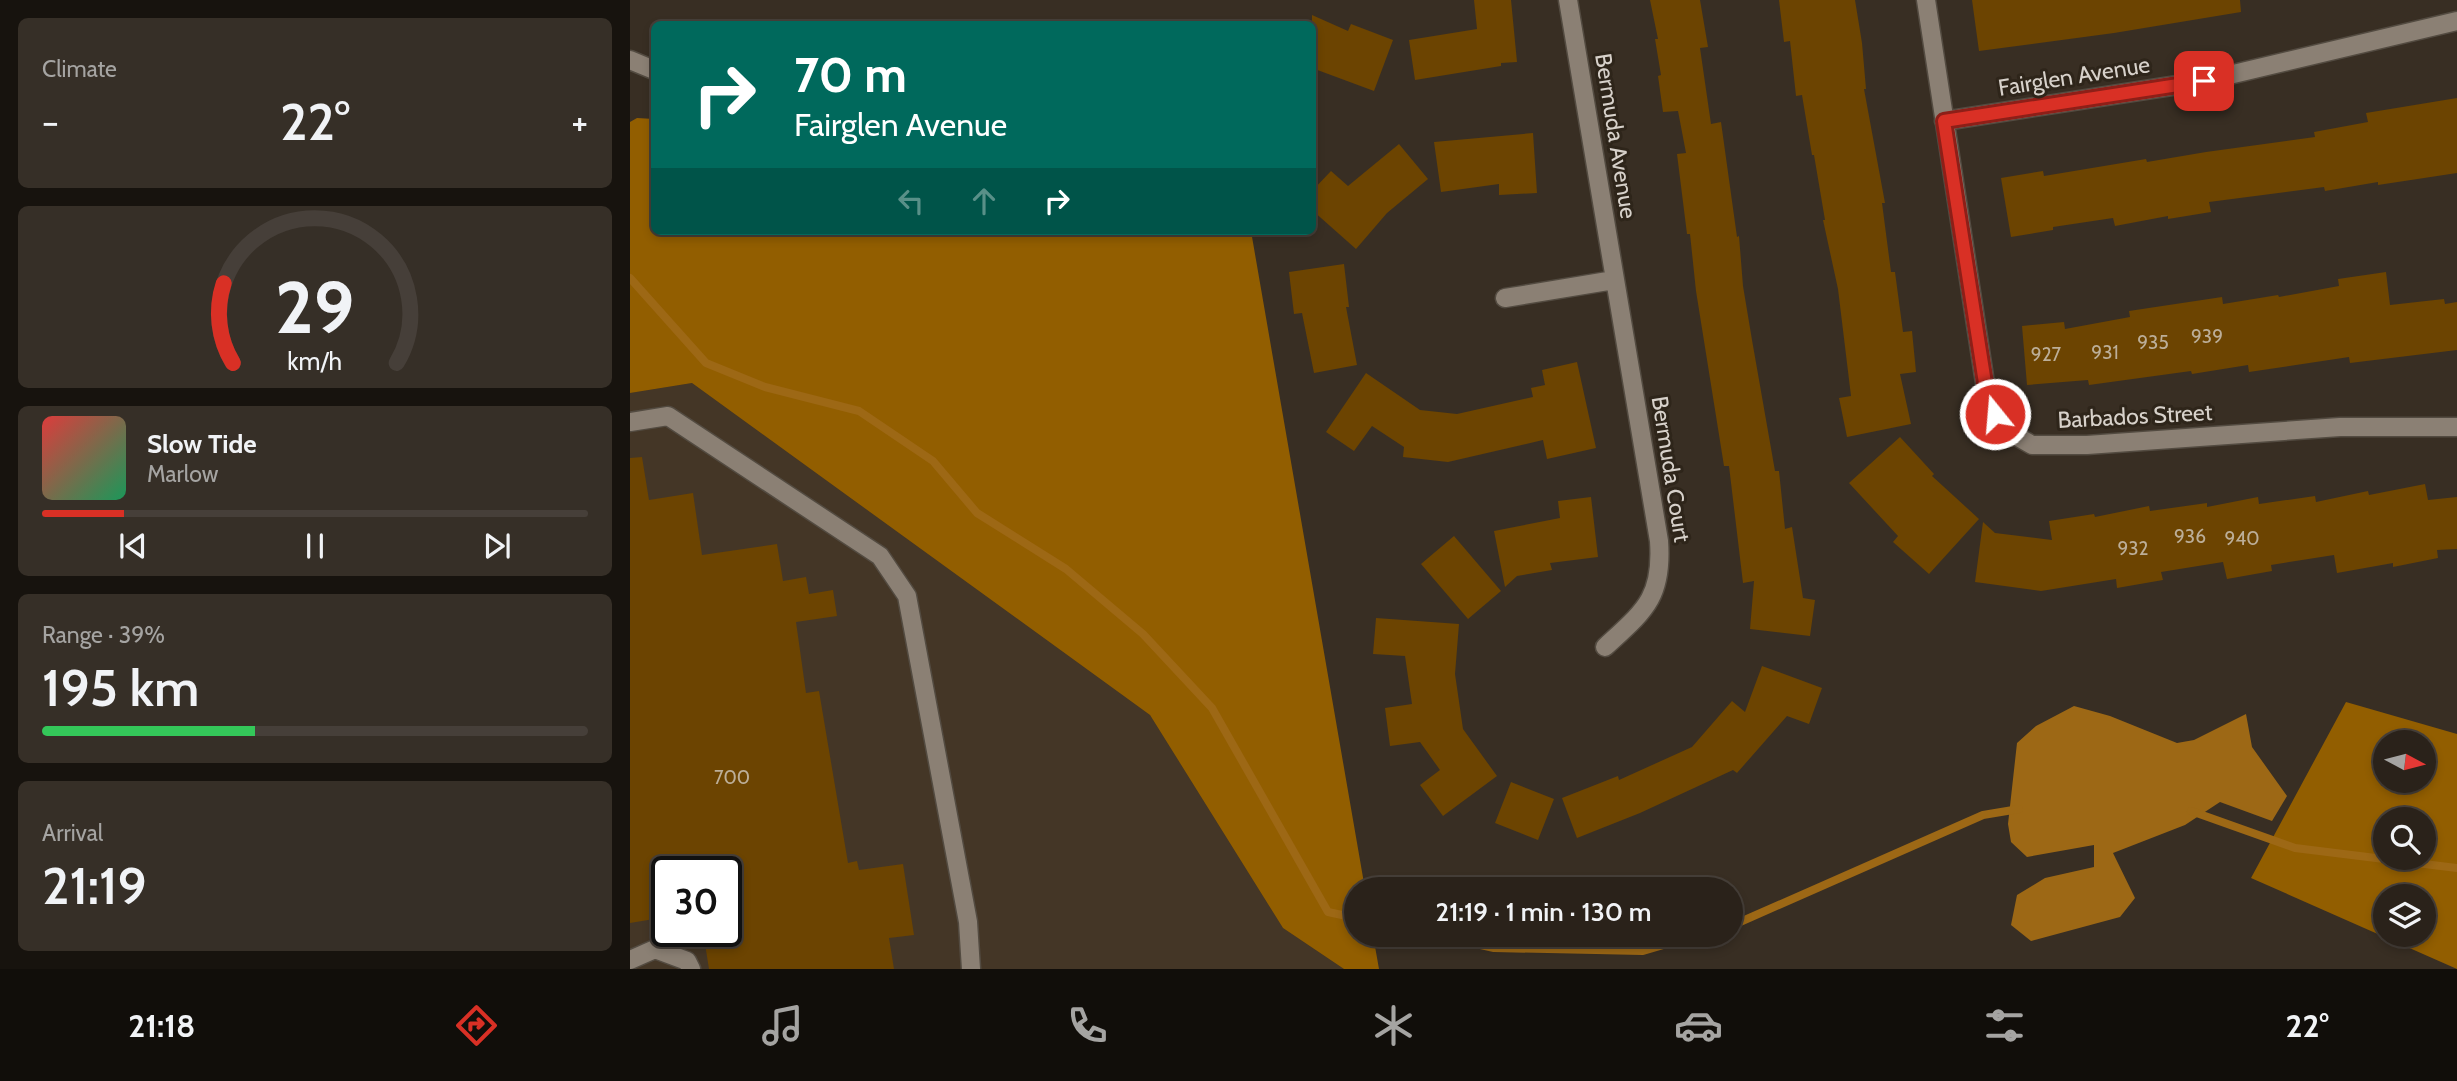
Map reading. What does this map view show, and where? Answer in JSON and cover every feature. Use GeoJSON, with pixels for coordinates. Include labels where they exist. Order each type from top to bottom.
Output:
{"type":"FeatureCollection","features":[{"type":"Feature","properties":{"kind":"street","name":"Bermuda Avenue"},"geometry":{"type":"LineString","coordinates":[[1568,0],[1614,281]]}},
{"type":"Feature","properties":{"kind":"street","name":"Barbados Street"},"geometry":{"type":"LineString","coordinates":[[1926,0],[1985,383],[1995,414],[2011,433],[2032,445],[2087,445],[2340,427],[2457,427]]}},
{"type":"Feature","properties":{"kind":"street","name":"Fairglen Avenue"},"geometry":{"type":"LineString","coordinates":[[1944,121],[2204,81],[2457,21]]}},
{"type":"Feature","properties":{"kind":"street"},"geometry":{"type":"LineString","coordinates":[[630,60],[651,69]]}},
{"type":"Feature","properties":{"kind":"street"},"geometry":{"type":"LineString","coordinates":[[1505,298],[1614,281]]}},
{"type":"Feature","properties":{"kind":"street","name":"Bermuda Court"},"geometry":{"type":"LineString","coordinates":[[1605,647],[1645,607],[1657,587],[1661,564],[1660,541],[1614,281]]}},
{"type":"Feature","properties":{"kind":"street"},"geometry":{"type":"LineString","coordinates":[[630,422],[668,416],[880,556],[907,596],[968,922],[971,969]]}},
{"type":"Feature","properties":{"kind":"street"},"geometry":{"type":"LineString","coordinates":[[630,960],[655,948],[687,961],[691,969]]}},
{"type":"Feature","properties":{"kind":"shaded area"},"geometry":{"type":"Polygon","coordinates":[[[637,118],[651,119],[651,235],[1252,235],[1363,877],[1344,877],[1344,947],[1375,947],[1379,969],[1344,969],[1283,928],[1150,715],[692,383],[630,393],[630,122],[637,118]]]}},
{"type":"Feature","properties":{"kind":"shaded area"},"geometry":{"type":"Polygon","coordinates":[[[692,383],[1150,715],[1283,928],[1344,969],[630,969],[630,393],[692,383]]]}},
{"type":"Feature","properties":{"kind":"shaded area"},"geometry":{"type":"Polygon","coordinates":[[[2346,702],[2457,734],[2457,969],[2407,947],[2436,947],[2436,884],[2373,884],[2373,932],[2251,878],[2346,702]]]}},
{"type":"Feature","properties":{"kind":"shaded area"},"geometry":{"type":"Polygon","coordinates":[[[2074,706],[2110,716],[2177,743],[2194,740],[2246,714],[2252,747],[2287,796],[2272,821],[2220,802],[2185,825],[2113,853],[2135,898],[2120,917],[2031,941],[2011,925],[2017,895],[2045,878],[2094,867],[2094,845],[2027,857],[2011,842],[2008,824],[2017,743],[2036,726],[2074,706]]]}},
{"type":"Feature","properties":{"kind":"building"},"geometry":{"type":"Polygon","coordinates":[[[1474,0],[1511,0],[1517,62],[1415,80],[1409,40],[1477,29],[1474,0]]]}},
{"type":"Feature","properties":{"kind":"building"},"geometry":{"type":"Polygon","coordinates":[[[1650,0],[1700,0],[1708,47],[1700,48],[1711,124],[1721,122],[1737,237],[1739,236],[1743,286],[1775,471],[1779,471],[1785,529],[1792,527],[1803,598],[1815,600],[1810,636],[1750,629],[1754,581],[1743,583],[1729,466],[1724,466],[1696,291],[1677,154],[1686,153],[1678,111],[1663,112],[1655,39],[1658,39],[1650,0]]]}},
{"type":"Feature","properties":{"kind":"building"},"geometry":{"type":"Polygon","coordinates":[[[1779,0],[1855,0],[1862,43],[1864,89],[1885,203],[1882,203],[1891,272],[1895,272],[1903,332],[1912,331],[1916,372],[1900,374],[1911,424],[1847,437],[1839,398],[1851,396],[1838,289],[1823,220],[1802,95],[1796,96],[1790,41],[1784,42],[1779,0]]]}},
{"type":"Feature","properties":{"kind":"building"},"geometry":{"type":"Polygon","coordinates":[[[1972,0],[2240,0],[2241,12],[1979,51],[1972,0]]]}},
{"type":"Feature","properties":{"kind":"building"},"geometry":{"type":"Polygon","coordinates":[[[1312,15],[1348,31],[1351,24],[1393,40],[1374,91],[1316,69],[1316,21],[1312,21],[1312,15]]]}},
{"type":"Feature","properties":{"kind":"building"},"geometry":{"type":"Polygon","coordinates":[[[2457,98],[2457,173],[2378,185],[2378,182],[2325,191],[2324,187],[2209,202],[2211,212],[2168,219],[2168,216],[2115,226],[2113,218],[2053,227],[2053,230],[2011,237],[2001,178],[2043,171],[2044,176],[2146,159],[2147,162],[2315,137],[2314,132],[2368,122],[2366,113],[2457,98]]]}},
{"type":"Feature","properties":{"kind":"building"},"geometry":{"type":"Polygon","coordinates":[[[1533,133],[1537,193],[1499,195],[1499,184],[1441,192],[1434,142],[1533,133]]]}},
{"type":"Feature","properties":{"kind":"building"},"geometry":{"type":"Polygon","coordinates":[[[1399,144],[1428,179],[1387,213],[1356,249],[1316,214],[1316,187],[1331,171],[1348,186],[1399,144]]]}},
{"type":"Feature","properties":{"kind":"building"},"geometry":{"type":"Polygon","coordinates":[[[1344,264],[1349,307],[1346,307],[1357,365],[1314,373],[1302,313],[1294,314],[1289,272],[1344,264]]]}},
{"type":"Feature","properties":{"kind":"building"},"geometry":{"type":"Polygon","coordinates":[[[2386,272],[2390,305],[2444,299],[2445,304],[2457,302],[2457,350],[2350,363],[2349,357],[2249,372],[2248,365],[2089,385],[2088,380],[2027,385],[2022,326],[2064,322],[2065,329],[2130,317],[2129,311],[2222,297],[2223,304],[2278,295],[2279,297],[2339,286],[2338,279],[2386,272]]]}},
{"type":"Feature","properties":{"kind":"building"},"geometry":{"type":"Polygon","coordinates":[[[1577,362],[1596,448],[1547,459],[1543,440],[1448,462],[1403,457],[1404,447],[1372,426],[1354,451],[1326,432],[1366,373],[1420,410],[1457,414],[1533,397],[1531,388],[1545,385],[1542,370],[1577,362]]]}},
{"type":"Feature","properties":{"kind":"building"},"geometry":{"type":"Polygon","coordinates":[[[1900,437],[1934,474],[1932,476],[1979,519],[1929,574],[1893,542],[1898,536],[1849,483],[1900,437]]]}},
{"type":"Feature","properties":{"kind":"building"},"geometry":{"type":"Polygon","coordinates":[[[642,457],[649,500],[693,493],[702,555],[777,544],[783,581],[806,577],[809,594],[833,590],[837,616],[796,622],[806,693],[819,691],[848,863],[857,861],[859,870],[903,864],[914,935],[889,938],[894,969],[709,969],[706,947],[742,947],[742,856],[651,856],[651,920],[630,923],[630,458],[642,457]]]}},
{"type":"Feature","properties":{"kind":"building"},"geometry":{"type":"Polygon","coordinates":[[[2425,484],[2428,500],[2457,497],[2457,549],[2437,550],[2438,558],[2393,567],[2393,563],[2337,573],[2334,555],[2271,565],[2272,571],[2227,579],[2223,562],[2161,572],[2163,580],[2117,588],[2116,579],[2041,591],[1975,582],[1983,522],[1995,533],[2052,540],[2049,521],[2094,514],[2095,517],[2149,506],[2150,511],[2207,503],[2207,507],[2258,497],[2259,504],[2315,496],[2316,502],[2368,491],[2369,495],[2425,484]]]}},
{"type":"Feature","properties":{"kind":"building"},"geometry":{"type":"Polygon","coordinates":[[[1591,497],[1598,557],[1550,563],[1552,570],[1517,576],[1505,587],[1494,531],[1560,518],[1558,501],[1591,497]]]}},
{"type":"Feature","properties":{"kind":"building"},"geometry":{"type":"Polygon","coordinates":[[[1454,536],[1501,591],[1468,619],[1421,564],[1454,536]]]}},
{"type":"Feature","properties":{"kind":"building"},"geometry":{"type":"Polygon","coordinates":[[[1376,618],[1459,624],[1455,674],[1463,729],[1497,776],[1443,816],[1420,785],[1440,770],[1420,742],[1390,746],[1385,708],[1412,704],[1405,656],[1373,654],[1376,618]]]}},
{"type":"Feature","properties":{"kind":"building"},"geometry":{"type":"Polygon","coordinates":[[[1762,666],[1822,688],[1809,724],[1787,716],[1737,773],[1733,770],[1640,813],[1577,838],[1562,798],[1618,776],[1619,780],[1692,747],[1732,701],[1745,712],[1762,666]]]}},
{"type":"Feature","properties":{"kind":"building"},"geometry":{"type":"Polygon","coordinates":[[[1511,782],[1554,799],[1538,840],[1495,823],[1511,782]]]}},
{"type":"Feature","properties":{"kind":"waterway"},"geometry":{"type":"LineString","coordinates":[[630,278],[706,363],[765,387],[859,411],[933,461],[977,513],[1066,569],[1143,634],[1212,708],[1328,912],[1344,915]]}},
{"type":"Feature","properties":{"kind":"waterway"},"geometry":{"type":"LineString","coordinates":[[1743,921],[1983,815],[2019,809]]}},
{"type":"Feature","properties":{"kind":"waterway"},"geometry":{"type":"LineString","coordinates":[[2191,811],[2295,848],[2457,868]]}},
{"type":"Feature","properties":{"kind":"waterway"},"geometry":{"type":"LineString","coordinates":[[1490,947],[1643,951],[1657,947]]}},
{"type":"Feature","properties":{"kind":"route"},"geometry":{"type":"LineString","coordinates":[[1995,414],[1985,383],[1944,121],[2204,81]]}}]}
